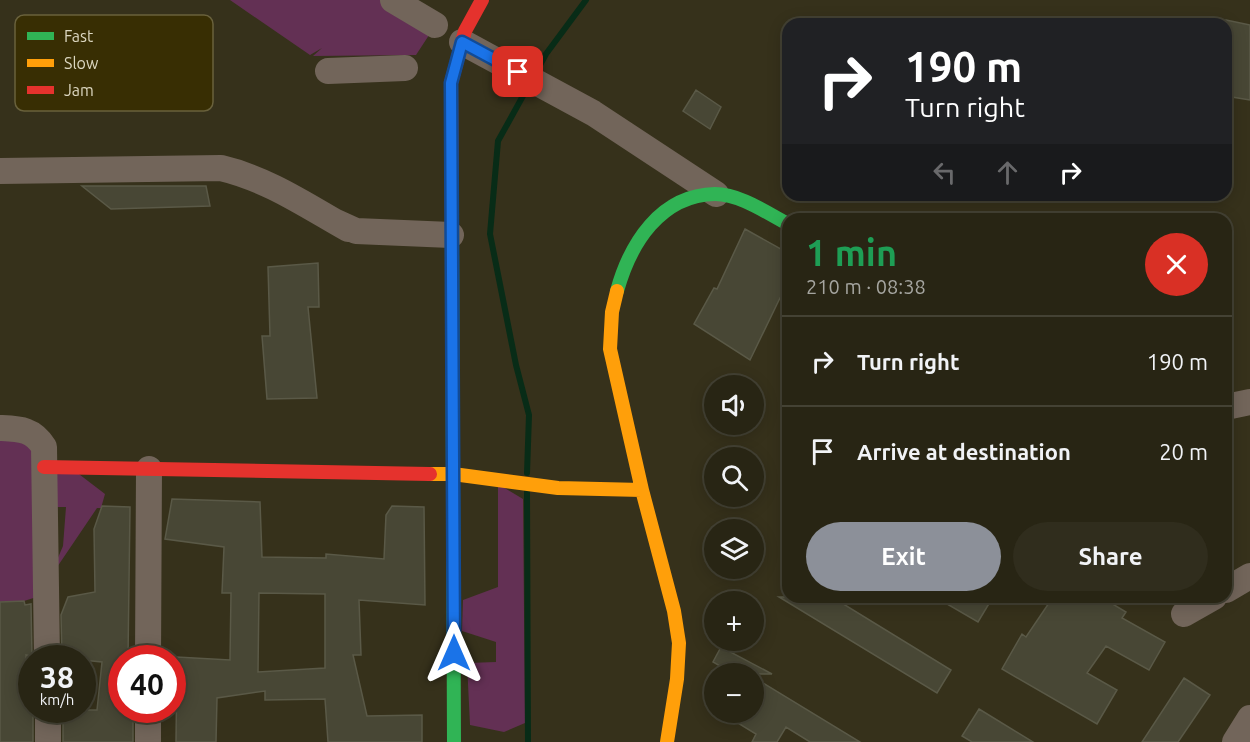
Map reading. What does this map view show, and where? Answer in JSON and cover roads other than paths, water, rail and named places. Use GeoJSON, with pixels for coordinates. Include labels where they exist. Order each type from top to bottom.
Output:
{"type":"FeatureCollection","features":[{"type":"Feature","properties":{"kind":"street"},"geometry":{"type":"LineString","coordinates":[[393,0],[435,25]]}},
{"type":"Feature","properties":{"kind":"street"},"geometry":{"type":"LineString","coordinates":[[454,742],[451,83],[465,30],[482,0]]}},
{"type":"Feature","properties":{"kind":"street"},"geometry":{"type":"LineString","coordinates":[[462,42],[593,113],[716,194],[747,202],[782,221]]}},
{"type":"Feature","properties":{"kind":"street"},"geometry":{"type":"LineString","coordinates":[[328,71],[405,68]]}},
{"type":"Feature","properties":{"kind":"street"},"geometry":{"type":"LineString","coordinates":[[0,171],[221,168],[243,173],[273,186],[348,229],[452,235]]}},
{"type":"Feature","properties":{"kind":"street"},"geometry":{"type":"LineString","coordinates":[[667,742],[677,679],[679,643],[674,610],[642,490],[610,349],[612,312],[624,267],[639,240],[658,215],[681,201],[716,194]]}},
{"type":"Feature","properties":{"kind":"street"},"geometry":{"type":"LineString","coordinates":[[1232,406],[1250,402]]}},
{"type":"Feature","properties":{"kind":"street"},"geometry":{"type":"LineString","coordinates":[[0,428],[30,431],[38,437],[44,447],[47,645]]}},
{"type":"Feature","properties":{"kind":"street"},"geometry":{"type":"LineString","coordinates":[[44,467],[453,474],[558,488],[642,490]]}},
{"type":"Feature","properties":{"kind":"street"},"geometry":{"type":"LineString","coordinates":[[148,645],[149,469]]}},
{"type":"Feature","properties":{"kind":"street"},"geometry":{"type":"LineString","coordinates":[[1232,586],[1250,576]]}},
{"type":"Feature","properties":{"kind":"street"},"geometry":{"type":"LineString","coordinates":[[1184,614],[1203,603]]}},
{"type":"Feature","properties":{"kind":"street"},"geometry":{"type":"LineString","coordinates":[[1235,742],[1250,718]]}},
{"type":"Feature","properties":{"kind":"street"},"geometry":{"type":"LineString","coordinates":[[48,723],[48,742]]}},
{"type":"Feature","properties":{"kind":"street"},"geometry":{"type":"LineString","coordinates":[[148,723],[148,742]]}},
{"type":"Feature","properties":{"kind":"waterway"},"geometry":{"type":"LineString","coordinates":[[534,76],[546,54],[586,0]]}},
{"type":"Feature","properties":{"kind":"waterway"},"geometry":{"type":"LineString","coordinates":[[527,473],[529,415],[516,365],[490,234],[498,141],[529,85]]}},
{"type":"Feature","properties":{"kind":"waterway"},"geometry":{"type":"LineString","coordinates":[[527,492],[528,742]]}}]}
